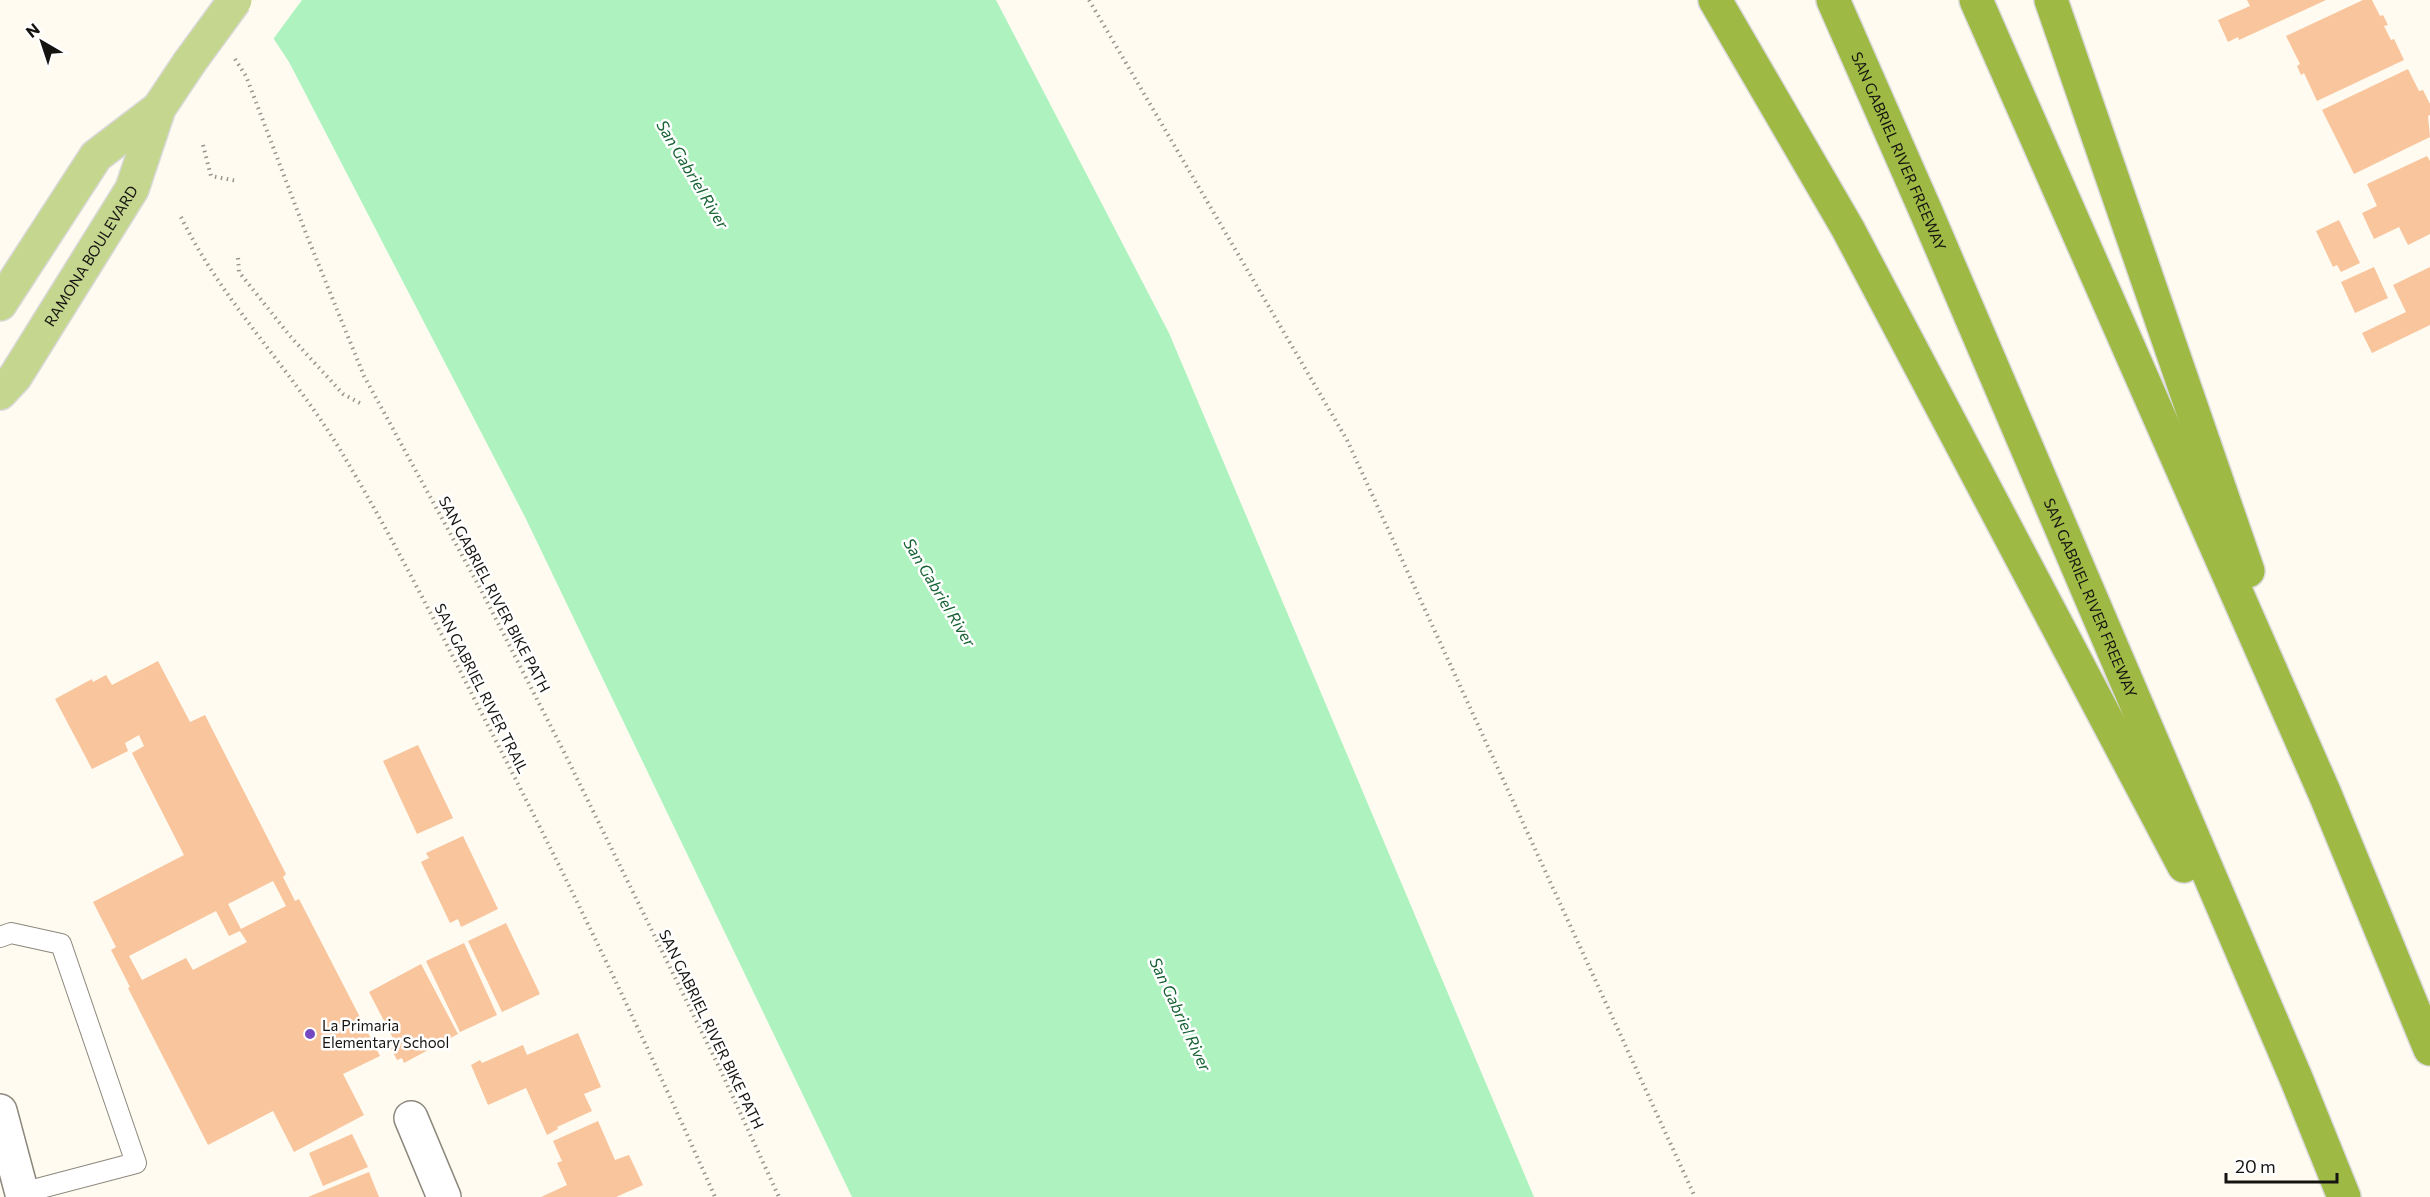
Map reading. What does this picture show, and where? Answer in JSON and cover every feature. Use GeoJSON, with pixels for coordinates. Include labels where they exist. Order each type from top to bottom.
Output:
{"type":"FeatureCollection","features":[{"type":"Feature","properties":{"kind":"highway"},"geometry":{"type":"LineString","coordinates":[[1715,0],[1848,229],[2296,1078]]}},
{"type":"Feature","properties":{"kind":"highway","name":"SAN GABRIEL RIVER FREEWAY"},"geometry":{"type":"LineString","coordinates":[[1833,0],[1927,214],[2296,1078],[2344,1197]]}},
{"type":"Feature","properties":{"kind":"highway"},"geometry":{"type":"LineString","coordinates":[[1976,0],[2325,794],[2430,1049]]}},
{"type":"Feature","properties":{"kind":"highway"},"geometry":{"type":"LineString","coordinates":[[2051,0],[2325,794]]}},
{"type":"Feature","properties":{"kind":"main road","name":"RAMONA BOULEVARD"},"geometry":{"type":"LineString","coordinates":[[0,393],[15,377],[132,189],[159,108],[235,0]]}},
{"type":"Feature","properties":{"kind":"main road","name":"RAMONA BOULEVARD"},"geometry":{"type":"LineString","coordinates":[[0,304],[96,156],[159,108]]}},
{"type":"Feature","properties":{"kind":"street"},"geometry":{"type":"LineString","coordinates":[[0,1111],[23,1195]]}},
{"type":"Feature","properties":{"kind":"street"},"geometry":{"type":"LineString","coordinates":[[411,1118],[444,1197]]}},
{"type":"Feature","properties":{"kind":"lane"},"geometry":{"type":"LineString","coordinates":[[0,937],[11,933],[61,944],[136,1162],[23,1195]]}},
{"type":"Feature","properties":{"kind":"path"},"geometry":{"type":"LineString","coordinates":[[1089,0],[1347,440],[1695,1197]]}},
{"type":"Feature","properties":{"kind":"path","name":"SAN GABRIEL RIVER BIKE PATH"},"geometry":{"type":"LineString","coordinates":[[234,57],[246,76],[364,376],[480,588],[565,754],[720,1069],[779,1197]]}},
{"type":"Feature","properties":{"kind":"path"},"geometry":{"type":"LineString","coordinates":[[203,145],[211,176],[237,181]]}},
{"type":"Feature","properties":{"kind":"path","name":"SAN GABRIEL RIVER TRAIL"},"geometry":{"type":"LineString","coordinates":[[181,217],[196,247],[219,281],[345,456],[409,572],[540,826],[715,1197]]}},
{"type":"Feature","properties":{"kind":"path"},"geometry":{"type":"LineString","coordinates":[[238,258],[239,272],[290,336],[343,394],[360,403]]}},
{"type":"Feature","properties":{"kind":"water","name":"San Gabriel River"},"geometry":{"type":"Polygon","coordinates":[[[248,0],[996,0],[1169,333],[1534,1197],[852,1197],[525,517],[289,62],[248,0]]]}},
{"type":"Feature","properties":{"kind":"pier"},"geometry":{"type":"Polygon","coordinates":[[[245,0],[302,0],[271,42],[245,0]]]}},
{"type":"Feature","properties":{"kind":"building"},"geometry":{"type":"Polygon","coordinates":[[[2247,0],[2326,0],[2239,40],[2238,37],[2228,42],[2218,20],[2250,6],[2247,0]]]}},
{"type":"Feature","properties":{"kind":"building"},"geometry":{"type":"Polygon","coordinates":[[[2363,0],[2372,0],[2380,16],[2383,15],[2388,25],[2384,26],[2391,40],[2394,39],[2404,60],[2317,101],[2304,73],[2301,75],[2297,66],[2300,64],[2286,36],[2363,0]]]}},
{"type":"Feature","properties":{"kind":"building"},"geometry":{"type":"Polygon","coordinates":[[[2408,69],[2419,91],[2423,90],[2430,104],[2430,115],[2428,116],[2430,137],[2354,174],[2322,110],[2408,69]]]}},
{"type":"Feature","properties":{"kind":"building"},"geometry":{"type":"Polygon","coordinates":[[[2427,156],[2430,161],[2430,234],[2408,245],[2399,227],[2374,239],[2362,213],[2377,206],[2367,184],[2427,156]]]}},
{"type":"Feature","properties":{"kind":"building"},"geometry":{"type":"Polygon","coordinates":[[[2339,220],[2360,263],[2341,272],[2337,265],[2333,267],[2316,231],[2339,220]]]}},
{"type":"Feature","properties":{"kind":"building"},"geometry":{"type":"Polygon","coordinates":[[[2374,267],[2388,298],[2355,313],[2341,282],[2374,267]]]}},
{"type":"Feature","properties":{"kind":"building"},"geometry":{"type":"Polygon","coordinates":[[[2430,267],[2430,325],[2372,353],[2362,333],[2406,312],[2393,285],[2430,267]]]}},
{"type":"Feature","properties":{"kind":"building"},"geometry":{"type":"Polygon","coordinates":[[[158,661],[190,722],[205,715],[286,874],[283,877],[295,901],[299,899],[380,1056],[343,1074],[364,1115],[294,1152],[273,1111],[208,1145],[111,950],[116,947],[93,902],[184,855],[132,753],[144,746],[139,735],[125,743],[128,751],[92,769],[55,699],[92,679],[93,682],[106,675],[112,685],[158,661]],[[273,881],[228,904],[241,929],[286,906],[273,881]],[[216,911],[129,956],[142,980],[186,958],[193,970],[247,942],[240,931],[229,936],[216,911]]]}},
{"type":"Feature","properties":{"kind":"building"},"geometry":{"type":"Polygon","coordinates":[[[418,745],[453,818],[417,834],[383,761],[418,745]]]}},
{"type":"Feature","properties":{"kind":"building"},"geometry":{"type":"Polygon","coordinates":[[[463,836],[498,909],[461,927],[458,919],[450,923],[421,862],[429,858],[426,853],[463,836]]]}},
{"type":"Feature","properties":{"kind":"building"},"geometry":{"type":"Polygon","coordinates":[[[506,923],[540,994],[502,1012],[468,941],[506,923]]]}},
{"type":"Feature","properties":{"kind":"building"},"geometry":{"type":"Polygon","coordinates":[[[464,943],[497,1015],[460,1032],[426,961],[464,943]]]}},
{"type":"Feature","properties":{"kind":"building"},"geometry":{"type":"Polygon","coordinates":[[[421,964],[458,1034],[404,1063],[402,1058],[397,1060],[391,1048],[397,1046],[369,992],[421,964]]]}},
{"type":"Feature","properties":{"kind":"building"},"geometry":{"type":"Polygon","coordinates":[[[578,1033],[601,1087],[584,1094],[592,1111],[557,1127],[558,1129],[547,1135],[526,1088],[488,1105],[471,1065],[480,1060],[482,1063],[523,1045],[527,1055],[578,1033]]]}},
{"type":"Feature","properties":{"kind":"building"},"geometry":{"type":"Polygon","coordinates":[[[598,1121],[615,1160],[629,1155],[643,1185],[616,1197],[541,1197],[567,1185],[557,1163],[562,1161],[553,1141],[598,1121]]]}},
{"type":"Feature","properties":{"kind":"building"},"geometry":{"type":"Polygon","coordinates":[[[352,1134],[368,1167],[323,1186],[309,1153],[352,1134]]]}},
{"type":"Feature","properties":{"kind":"building"},"geometry":{"type":"Polygon","coordinates":[[[369,1172],[379,1197],[308,1197],[369,1172]]]}},
{"type":"Feature","properties":{"kind":"place","name":"La Primaria Elementary School"},"geometry":{"type":"Point","coordinates":[310,1034]}}]}
